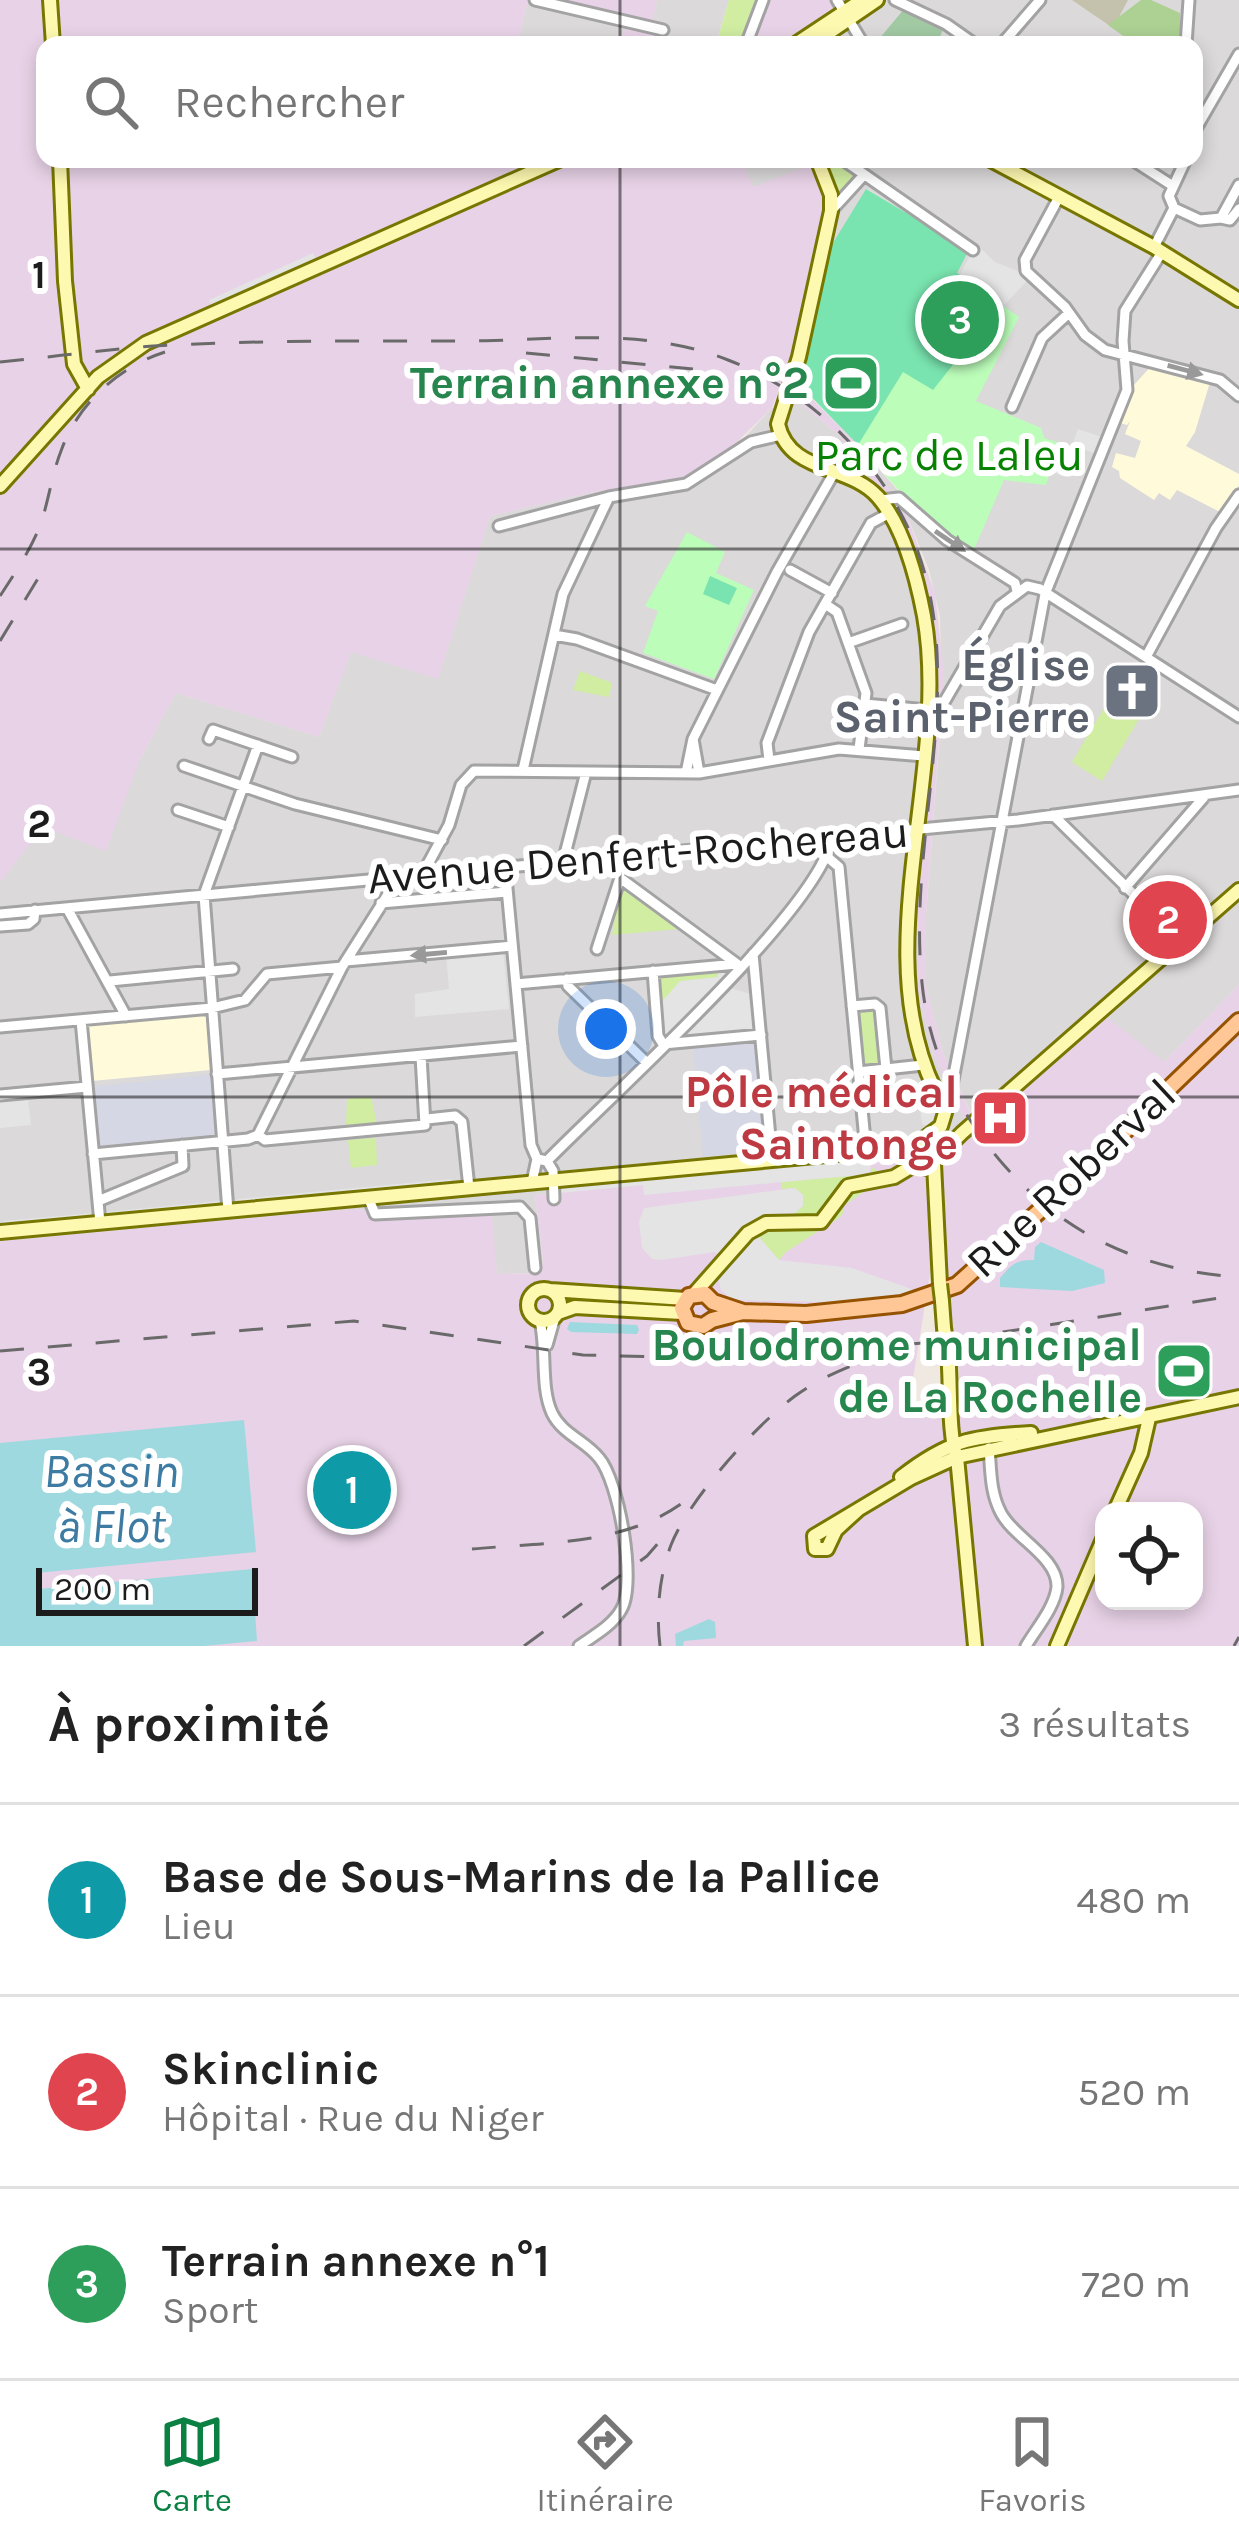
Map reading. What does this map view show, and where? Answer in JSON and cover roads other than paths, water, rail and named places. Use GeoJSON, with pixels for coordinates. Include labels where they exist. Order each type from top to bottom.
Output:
{"type":"FeatureCollection","features":[{"type":"Feature","properties":{"kind":"main road","name":"Rue Roberval"},"geometry":{"type":"LineString","coordinates":[[697,1301],[776,1316],[922,1300],[957,1285],[1239,1021]]}},
{"type":"Feature","properties":{"kind":"main road"},"geometry":{"type":"LineString","coordinates":[[697,1301],[712,1320],[698,1327],[688,1323],[697,1301]]}},
{"type":"Feature","properties":{"kind":"main road","name":"Rue Roberval"},"geometry":{"type":"LineString","coordinates":[[712,1320],[743,1312]]}},
{"type":"Feature","properties":{"kind":"street"},"geometry":{"type":"LineString","coordinates":[[50,0],[52,36]]}},
{"type":"Feature","properties":{"kind":"street"},"geometry":{"type":"LineString","coordinates":[[536,0],[663,30]]}},
{"type":"Feature","properties":{"kind":"street"},"geometry":{"type":"LineString","coordinates":[[749,36],[763,0]]}},
{"type":"Feature","properties":{"kind":"street"},"geometry":{"type":"LineString","coordinates":[[807,36],[862,0]]}},
{"type":"Feature","properties":{"kind":"street"},"geometry":{"type":"LineString","coordinates":[[820,36],[845,10],[877,0]]}},
{"type":"Feature","properties":{"kind":"street"},"geometry":{"type":"LineString","coordinates":[[895,0],[963,36]]}},
{"type":"Feature","properties":{"kind":"street"},"geometry":{"type":"LineString","coordinates":[[1009,36],[1040,0]]}},
{"type":"Feature","properties":{"kind":"street"},"geometry":{"type":"LineString","coordinates":[[1187,36],[1189,0]]}},
{"type":"Feature","properties":{"kind":"street"},"geometry":{"type":"LineString","coordinates":[[1203,114],[1239,54]]}},
{"type":"Feature","properties":{"kind":"street"},"geometry":{"type":"LineString","coordinates":[[61,168],[74,364],[92,386]]}},
{"type":"Feature","properties":{"kind":"street"},"geometry":{"type":"LineString","coordinates":[[0,485],[122,357],[541,168]]}},
{"type":"Feature","properties":{"kind":"street"},"geometry":{"type":"LineString","coordinates":[[820,168],[831,195],[831,211],[800,357],[779,412],[781,435],[797,455],[866,488],[880,500],[908,556],[924,616],[927,710],[908,950],[915,1038],[937,1092],[950,1096]]}},
{"type":"Feature","properties":{"kind":"street"},"geometry":{"type":"LineString","coordinates":[[853,168],[973,250]]}},
{"type":"Feature","properties":{"kind":"street"},"geometry":{"type":"LineString","coordinates":[[1006,168],[1239,300]]}},
{"type":"Feature","properties":{"kind":"street"},"geometry":{"type":"LineString","coordinates":[[1145,168],[1173,186]]}},
{"type":"Feature","properties":{"kind":"street"},"geometry":{"type":"LineString","coordinates":[[975,1646],[940,1284],[933,1190],[937,1148],[952,1129],[950,1096],[1045,594],[1127,390],[1125,311],[1158,250],[1182,168]]}},
{"type":"Feature","properties":{"kind":"street"},"geometry":{"type":"LineString","coordinates":[[831,211],[863,176]]}},
{"type":"Feature","properties":{"kind":"street"},"geometry":{"type":"LineString","coordinates":[[1221,218],[1239,185]]}},
{"type":"Feature","properties":{"kind":"street"},"geometry":{"type":"LineString","coordinates":[[1059,196],[1024,267],[1087,337],[1117,356],[1220,380],[1239,396]]}},
{"type":"Feature","properties":{"kind":"street"},"geometry":{"type":"LineString","coordinates":[[1171,203],[1201,220],[1230,220],[1239,209]]}},
{"type":"Feature","properties":{"kind":"street"},"geometry":{"type":"LineString","coordinates":[[1012,407],[1042,338],[1069,313]]}},
{"type":"Feature","properties":{"kind":"street"},"geometry":{"type":"LineString","coordinates":[[499,526],[609,497],[686,484],[751,442],[781,435]]}},
{"type":"Feature","properties":{"kind":"street"},"geometry":{"type":"LineString","coordinates":[[686,773],[693,739],[717,690],[834,473]]}},
{"type":"Feature","properties":{"kind":"street"},"geometry":{"type":"LineString","coordinates":[[1146,657],[1239,495]]}},
{"type":"Feature","properties":{"kind":"street"},"geometry":{"type":"LineString","coordinates":[[523,770],[563,594],[609,497]]}},
{"type":"Feature","properties":{"kind":"street"},"geometry":{"type":"LineString","coordinates":[[880,500],[899,498],[946,540],[1015,583],[1017,591]]}},
{"type":"Feature","properties":{"kind":"street"},"geometry":{"type":"LineString","coordinates":[[769,760],[767,743],[809,632],[871,523],[888,514]]}},
{"type":"Feature","properties":{"kind":"street"},"geometry":{"type":"LineString","coordinates":[[790,570],[832,592]]}},
{"type":"Feature","properties":{"kind":"street"},"geometry":{"type":"LineString","coordinates":[[865,704],[927,710],[944,704],[993,617],[1027,586],[1239,717]]}},
{"type":"Feature","properties":{"kind":"street"},"geometry":{"type":"LineString","coordinates":[[825,604],[838,612],[866,693],[859,749]]}},
{"type":"Feature","properties":{"kind":"street"},"geometry":{"type":"LineString","coordinates":[[848,643],[902,624]]}},
{"type":"Feature","properties":{"kind":"street"},"geometry":{"type":"LineString","coordinates":[[554,635],[717,690]]}},
{"type":"Feature","properties":{"kind":"street"},"geometry":{"type":"LineString","coordinates":[[209,740],[213,730],[292,757]]}},
{"type":"Feature","properties":{"kind":"street"},"geometry":{"type":"LineString","coordinates":[[693,739],[699,773]]}},
{"type":"Feature","properties":{"kind":"street"},"geometry":{"type":"LineString","coordinates":[[228,1210],[204,895],[258,745]]}},
{"type":"Feature","properties":{"kind":"street"},"geometry":{"type":"LineString","coordinates":[[422,875],[442,840],[466,776],[482,769],[699,773],[859,749],[924,756]]}},
{"type":"Feature","properties":{"kind":"street"},"geometry":{"type":"LineString","coordinates":[[184,766],[295,804],[442,840]]}},
{"type":"Feature","properties":{"kind":"street"},"geometry":{"type":"LineString","coordinates":[[563,862],[586,772]]}},
{"type":"Feature","properties":{"kind":"street","name":"Avenue Denfert-Rochereau"},"geometry":{"type":"LineString","coordinates":[[0,914],[1001,821],[1239,790]]}},
{"type":"Feature","properties":{"kind":"street"},"geometry":{"type":"LineString","coordinates":[[1125,888],[1205,795]]}},
{"type":"Feature","properties":{"kind":"street"},"geometry":{"type":"LineString","coordinates":[[178,810],[229,827]]}},
{"type":"Feature","properties":{"kind":"street"},"geometry":{"type":"LineString","coordinates":[[1053,815],[1181,941]]}},
{"type":"Feature","properties":{"kind":"street"},"geometry":{"type":"LineString","coordinates":[[532,1182],[542,1160],[784,921],[832,837]]}},
{"type":"Feature","properties":{"kind":"street"},"geometry":{"type":"LineString","coordinates":[[825,855],[839,866],[858,1072],[873,1150]]}},
{"type":"Feature","properties":{"kind":"street"},"geometry":{"type":"LineString","coordinates":[[597,949],[620,878],[619,856]]}},
{"type":"Feature","properties":{"kind":"street"},"geometry":{"type":"LineString","coordinates":[[505,867],[531,1145],[553,1180],[554,1199]]}},
{"type":"Feature","properties":{"kind":"street"},"geometry":{"type":"LineString","coordinates":[[258,1135],[344,964],[400,877]]}},
{"type":"Feature","properties":{"kind":"street"},"geometry":{"type":"LineString","coordinates":[[620,878],[738,965]]}},
{"type":"Feature","properties":{"kind":"street"},"geometry":{"type":"LineString","coordinates":[[697,1301],[748,1233],[766,1223],[821,1222],[848,1186],[894,1177],[915,1165],[1239,890]]}},
{"type":"Feature","properties":{"kind":"street"},"geometry":{"type":"LineString","coordinates":[[381,903],[507,892]]}},
{"type":"Feature","properties":{"kind":"street"},"geometry":{"type":"LineString","coordinates":[[67,908],[126,1016]]}},
{"type":"Feature","properties":{"kind":"street","name":"Avenue Denfert-Rochereau"},"geometry":{"type":"LineString","coordinates":[[0,926],[28,924],[35,910]]}},
{"type":"Feature","properties":{"kind":"street"},"geometry":{"type":"LineString","coordinates":[[0,1027],[212,1008],[245,1000],[267,974],[512,946]]}},
{"type":"Feature","properties":{"kind":"street"},"geometry":{"type":"LineString","coordinates":[[753,954],[772,1160]]}},
{"type":"Feature","properties":{"kind":"street"},"geometry":{"type":"LineString","coordinates":[[516,984],[738,965]]}},
{"type":"Feature","properties":{"kind":"street"},"geometry":{"type":"LineString","coordinates":[[110,981],[233,969]]}},
{"type":"Feature","properties":{"kind":"street"},"geometry":{"type":"LineString","coordinates":[[653,971],[658,1036],[663,1044]]}},
{"type":"Feature","properties":{"kind":"street"},"geometry":{"type":"LineString","coordinates":[[567,979],[568,986],[645,1061]]}},
{"type":"Feature","properties":{"kind":"street"},"geometry":{"type":"LineString","coordinates":[[852,1006],[875,1004],[880,1008],[886,1069]]}},
{"type":"Feature","properties":{"kind":"street"},"geometry":{"type":"LineString","coordinates":[[81,1020],[100,1223]]}},
{"type":"Feature","properties":{"kind":"street"},"geometry":{"type":"LineString","coordinates":[[663,1044],[760,1035]]}},
{"type":"Feature","properties":{"kind":"street"},"geometry":{"type":"LineString","coordinates":[[218,1074],[522,1046]]}},
{"type":"Feature","properties":{"kind":"street"},"geometry":{"type":"LineString","coordinates":[[421,1056],[427,1119]]}},
{"type":"Feature","properties":{"kind":"street"},"geometry":{"type":"LineString","coordinates":[[858,1072],[923,1065]]}},
{"type":"Feature","properties":{"kind":"street"},"geometry":{"type":"LineString","coordinates":[[0,1095],[87,1087]]}},
{"type":"Feature","properties":{"kind":"street"},"geometry":{"type":"LineString","coordinates":[[94,1154],[258,1135],[265,1140],[421,1126],[427,1119],[455,1116],[462,1122],[469,1188]]}},
{"type":"Feature","properties":{"kind":"street"},"geometry":{"type":"LineString","coordinates":[[98,1202],[183,1166],[182,1145]]}},
{"type":"Feature","properties":{"kind":"street"},"geometry":{"type":"LineString","coordinates":[[914,1147],[915,1165],[933,1190]]}},
{"type":"Feature","properties":{"kind":"street"},"geometry":{"type":"LineString","coordinates":[[0,1232],[873,1150],[937,1148]]}},
{"type":"Feature","properties":{"kind":"street"},"geometry":{"type":"LineString","coordinates":[[873,1150],[915,1165]]}},
{"type":"Feature","properties":{"kind":"street"},"geometry":{"type":"LineString","coordinates":[[368,1197],[375,1214],[520,1207],[530,1217],[535,1268]]}},
{"type":"Feature","properties":{"kind":"street"},"geometry":{"type":"LineString","coordinates":[[579,1646],[614,1620],[624,1606],[628,1588],[615,1487],[603,1461],[563,1429],[553,1414],[546,1350],[539,1321],[529,1313],[528,1299],[535,1291],[550,1290],[697,1301]]}},
{"type":"Feature","properties":{"kind":"street"},"geometry":{"type":"LineString","coordinates":[[546,1350],[560,1302],[550,1290]]}},
{"type":"Feature","properties":{"kind":"street"},"geometry":{"type":"LineString","coordinates":[[539,1321],[575,1307],[697,1301]]}},
{"type":"Feature","properties":{"kind":"street"},"geometry":{"type":"LineString","coordinates":[[859,1509],[958,1447],[989,1448],[1239,1400]]}},
{"type":"Feature","properties":{"kind":"street"},"geometry":{"type":"LineString","coordinates":[[1119,1502],[1141,1454],[1149,1418]]}},
{"type":"Feature","properties":{"kind":"street"},"geometry":{"type":"LineString","coordinates":[[872,1501],[926,1456],[958,1447],[1076,1431]]}},
{"type":"Feature","properties":{"kind":"street"},"geometry":{"type":"LineString","coordinates":[[989,1448],[996,1500],[1013,1530],[1049,1564],[1057,1582],[1053,1601],[1026,1646]]}},
{"type":"Feature","properties":{"kind":"street"},"geometry":{"type":"LineString","coordinates":[[1057,1646],[1095,1558]]}},
{"type":"Feature","properties":{"kind":"street"},"geometry":{"type":"LineString","coordinates":[[1053,1601],[1072,1610]]}},
{"type":"Feature","properties":{"kind":"water"},"geometry":{"type":"Polygon","coordinates":[[[1041,1242],[1104,1270],[1105,1283],[1072,1291],[1000,1287],[1000,1278],[1011,1266],[1034,1260],[1035,1247],[1041,1242]]]}},
{"type":"Feature","properties":{"kind":"water"},"geometry":{"type":"Polygon","coordinates":[[[570,1322],[637,1325],[639,1330],[637,1334],[571,1332],[567,1329],[570,1322]]]}},
{"type":"Feature","properties":{"kind":"water","name":"Bassin à Flot"},"geometry":{"type":"Polygon","coordinates":[[[244,1420],[256,1552],[37,1573],[39,1589],[252,1569],[257,1641],[204,1646],[0,1646],[0,1443],[244,1420]]]}},
{"type":"Feature","properties":{"kind":"water"},"geometry":{"type":"Polygon","coordinates":[[[709,1619],[715,1622],[716,1638],[676,1646],[675,1634],[709,1619]]]}},
{"type":"Feature","properties":{"kind":"railway"},"geometry":{"type":"LineString","coordinates":[[0,362],[193,344],[633,339],[728,360],[808,404],[872,469],[909,529],[929,591],[937,655],[936,719],[920,916],[922,983],[934,1042],[957,1097],[1009,1171],[1076,1227],[1153,1262],[1239,1277]]}},
{"type":"Feature","properties":{"kind":"railway"},"geometry":{"type":"LineString","coordinates":[[0,596],[37,532],[58,460],[77,418],[116,378],[165,352]]}},
{"type":"Feature","properties":{"kind":"railway"},"geometry":{"type":"LineString","coordinates":[[526,353],[693,369]]}},
{"type":"Feature","properties":{"kind":"railway"},"geometry":{"type":"LineString","coordinates":[[0,641],[48,562]]}},
{"type":"Feature","properties":{"kind":"railway"},"geometry":{"type":"LineString","coordinates":[[0,1351],[354,1321],[583,1355],[735,1359],[946,1341],[1239,1295]]}},
{"type":"Feature","properties":{"kind":"railway"},"geometry":{"type":"LineString","coordinates":[[660,1646],[658,1620],[667,1557],[680,1527],[708,1486],[743,1444],[795,1396],[879,1356]]}},
{"type":"Feature","properties":{"kind":"railway"},"geometry":{"type":"LineString","coordinates":[[472,1549],[618,1532],[646,1523],[695,1493]]}},
{"type":"Feature","properties":{"kind":"railway"},"geometry":{"type":"LineString","coordinates":[[524,1646],[647,1556],[673,1526]]}},
{"type":"Feature","properties":{"kind":"railway"},"geometry":{"type":"LineString","coordinates":[[1234,1646],[1239,1637]]}},
{"type":"Feature","properties":{"kind":"place","name":"Terrain annexe n°1"},"geometry":{"type":"Point","coordinates":[960,320]}},
{"type":"Feature","properties":{"kind":"place","name":"Terrain annexe n°2"},"geometry":{"type":"Point","coordinates":[851,383]}},
{"type":"Feature","properties":{"kind":"place","name":"Église Saint-Pierre"},"geometry":{"type":"Point","coordinates":[1132,691]}},
{"type":"Feature","properties":{"kind":"place","name":"Skinclinic"},"geometry":{"type":"Point","coordinates":[1168,920]}},
{"type":"Feature","properties":{"kind":"place","name":"Pôle médical Saintonge"},"geometry":{"type":"Point","coordinates":[1000,1118]}},
{"type":"Feature","properties":{"kind":"place","name":"Boulodrome municipal de La Rochelle"},"geometry":{"type":"Point","coordinates":[1184,1371]}},
{"type":"Feature","properties":{"kind":"place","name":"Base de Sous-Marins de la Pallice"},"geometry":{"type":"Point","coordinates":[352,1490]}},
{"type":"Feature","properties":{"kind":"park label","name":"Parc de Laleu"},"geometry":{"type":"Point","coordinates":[949,455]}}]}
